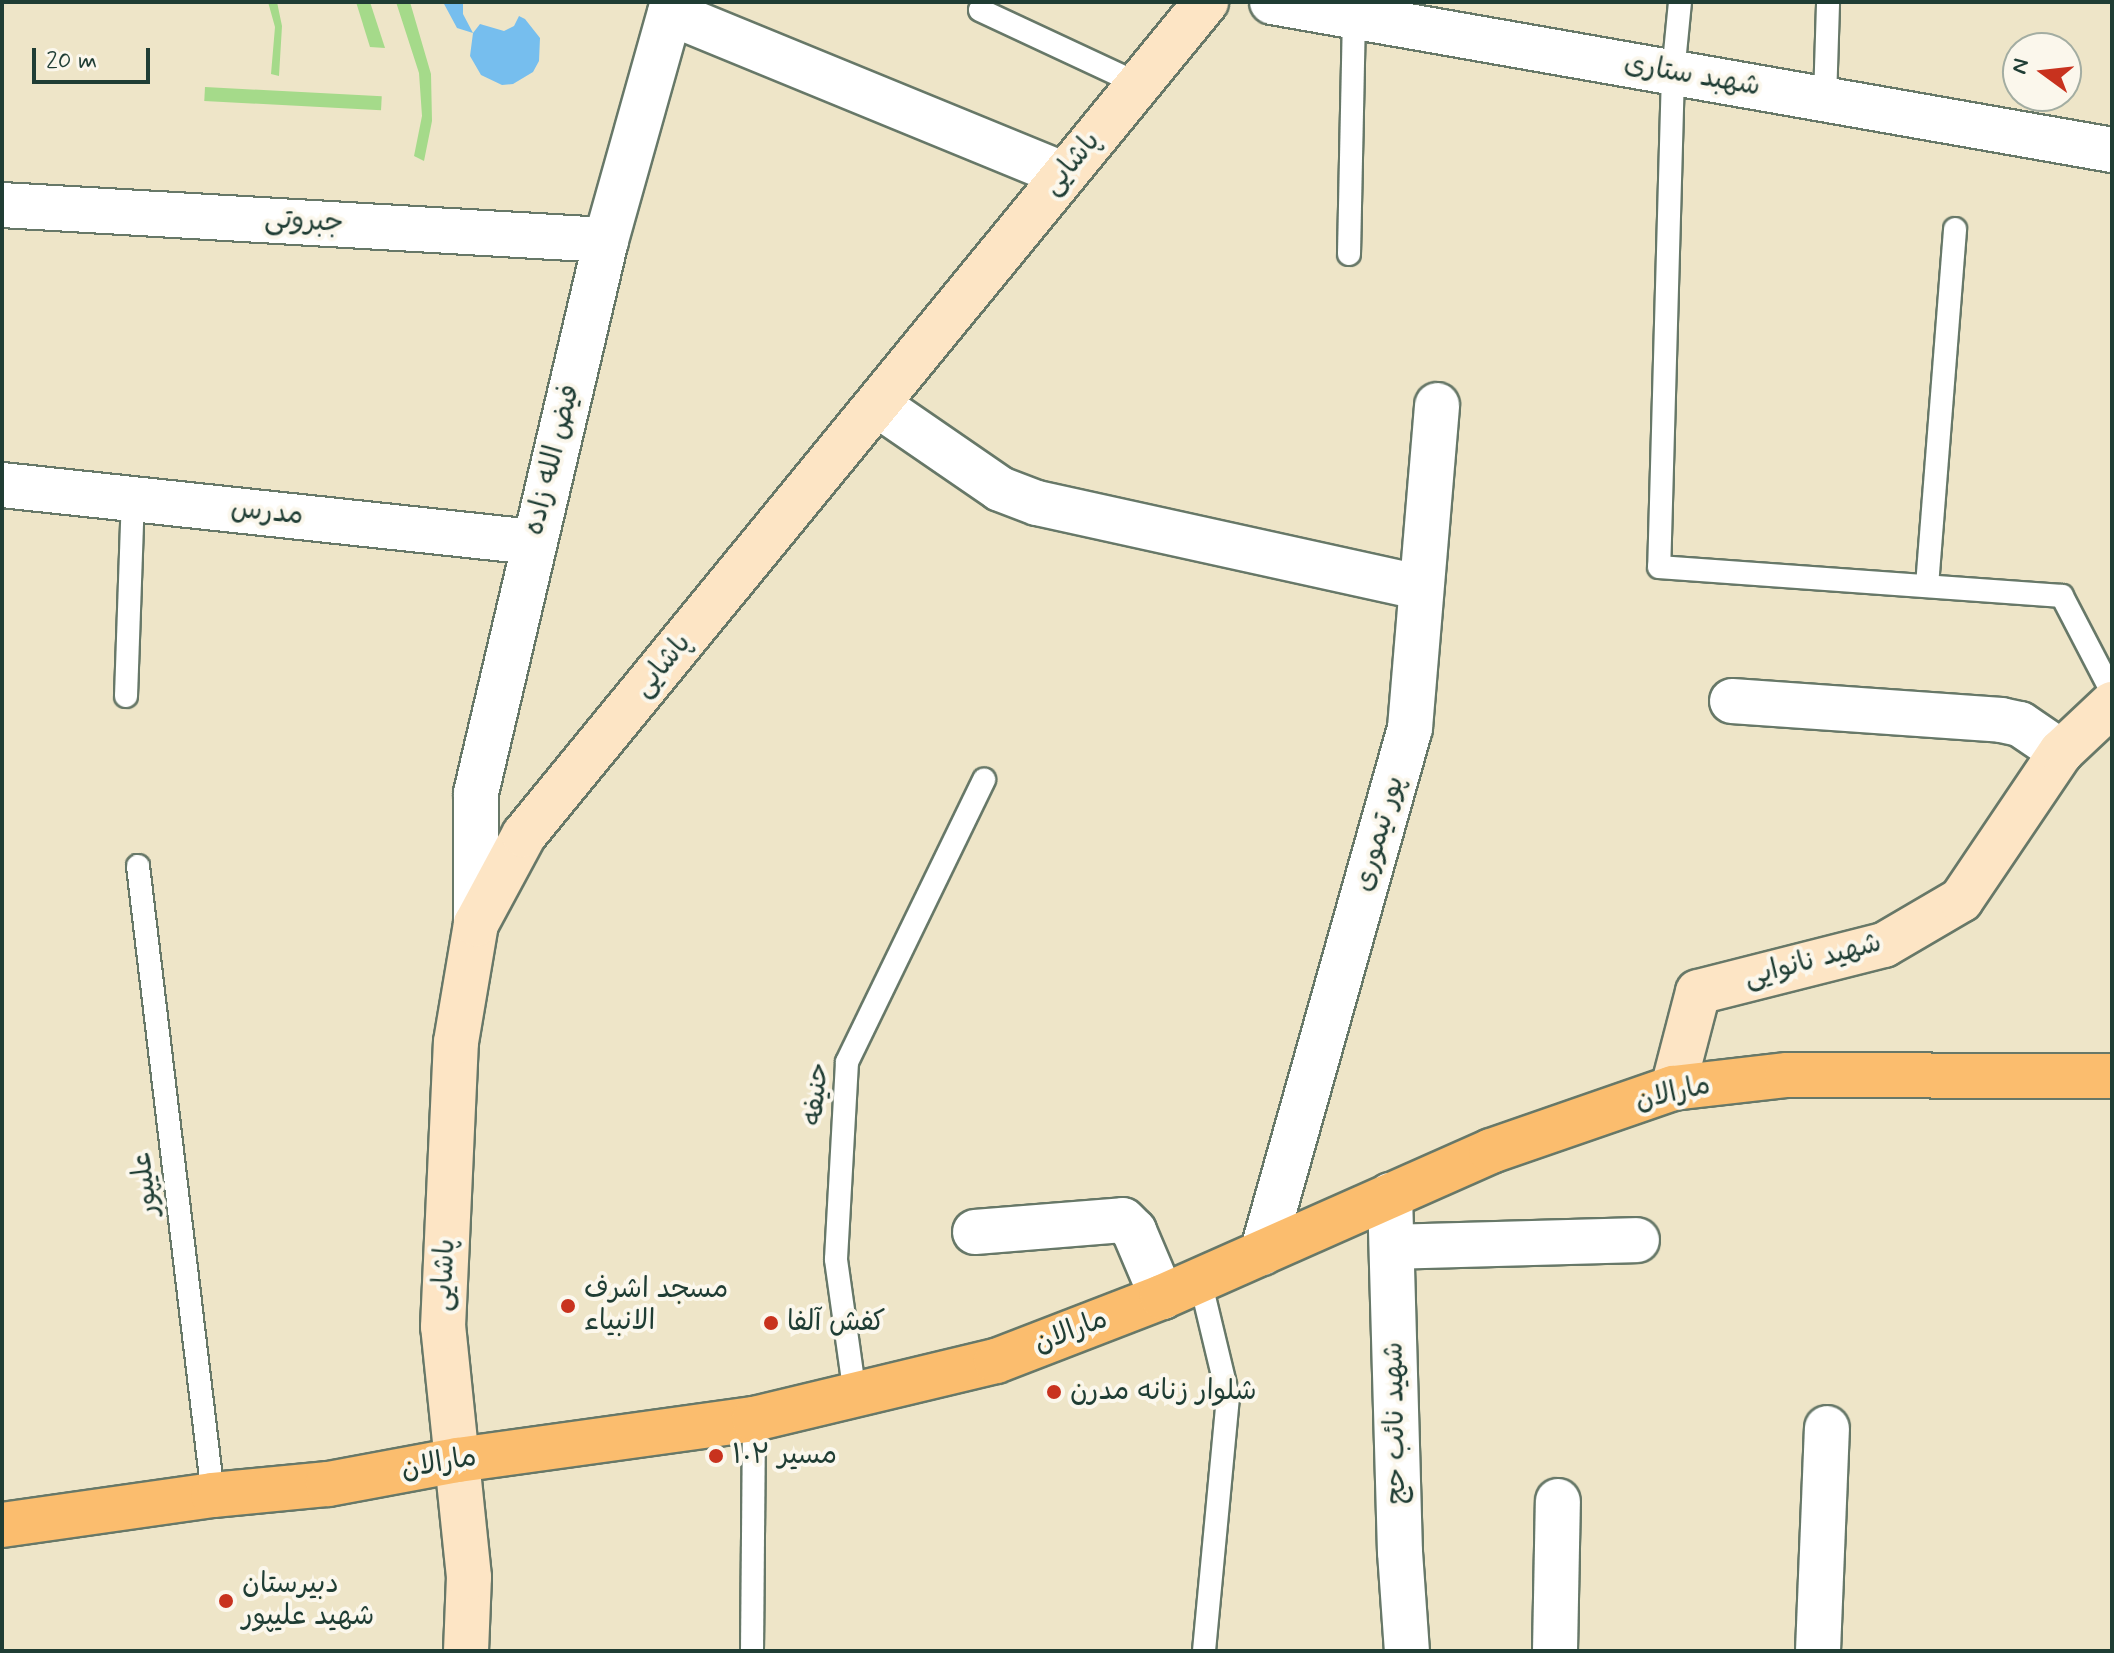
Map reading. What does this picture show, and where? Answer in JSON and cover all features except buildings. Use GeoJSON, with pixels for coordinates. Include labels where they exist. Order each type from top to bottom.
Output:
{"type":"FeatureCollection","features":[{"type":"Feature","properties":{"kind":"main road","name":"پاشایی"},"geometry":{"type":"LineString","coordinates":[[466,1651],[469,1577],[443,1327],[456,1042],[476,924],[524,835],[878,405],[1062,174],[1206,2]]}},
{"type":"Feature","properties":{"kind":"main road","name":"شهید نانوایی"},"geometry":{"type":"LineString","coordinates":[[1673,1088],[1698,992],[1884,945],[1961,900],[2061,752],[2112,704]]}},
{"type":"Feature","properties":{"kind":"main road","name":"مارالان"},"geometry":{"type":"LineString","coordinates":[[2,1525],[213,1495],[328,1484],[458,1460],[754,1419],[996,1361],[1181,1289],[1491,1151],[1673,1088],[1787,1075],[2112,1076]]}},
{"type":"Feature","properties":{"kind":"street","name":"شهبد ستاری"},"geometry":{"type":"LineString","coordinates":[[1272,2],[2112,150]]}},
{"type":"Feature","properties":{"kind":"street"},"geometry":{"type":"LineString","coordinates":[[672,7],[1062,174]]}},
{"type":"Feature","properties":{"kind":"street","name":"فیض الله زاده"},"geometry":{"type":"LineString","coordinates":[[476,924],[476,793],[606,240],[672,7]]}},
{"type":"Feature","properties":{"kind":"street","name":"جبروتی"},"geometry":{"type":"LineString","coordinates":[[2,205],[606,240]]}},
{"type":"Feature","properties":{"kind":"street"},"geometry":{"type":"LineString","coordinates":[[878,405],[1000,489],[1037,503],[1420,587]]}},
{"type":"Feature","properties":{"kind":"street","name":"پور تیموری"},"geometry":{"type":"LineString","coordinates":[[1262,1253],[1410,728],[1437,405]]}},
{"type":"Feature","properties":{"kind":"street","name":"مدرس"},"geometry":{"type":"LineString","coordinates":[[2,485],[533,542]]}},
{"type":"Feature","properties":{"kind":"street"},"geometry":{"type":"LineString","coordinates":[[1732,701],[2001,720],[2020,724],[2061,752]]}},
{"type":"Feature","properties":{"kind":"street","name":"شهید نائب حج"},"geometry":{"type":"LineString","coordinates":[[1390,1195],[1400,1552],[1407,1651]]}},
{"type":"Feature","properties":{"kind":"street"},"geometry":{"type":"LineString","coordinates":[[975,1232],[1123,1220],[1181,1289]]}},
{"type":"Feature","properties":{"kind":"street"},"geometry":{"type":"LineString","coordinates":[[1392,1247],[1637,1240]]}},
{"type":"Feature","properties":{"kind":"street"},"geometry":{"type":"LineString","coordinates":[[1818,1651],[1827,1428]]}},
{"type":"Feature","properties":{"kind":"street"},"geometry":{"type":"LineString","coordinates":[[1555,1651],[1558,1501]]}},
{"type":"Feature","properties":{"kind":"lane"},"geometry":{"type":"LineString","coordinates":[[1680,2],[1673,73],[1659,567],[2062,596],[2112,692]]}},
{"type":"Feature","properties":{"kind":"lane"},"geometry":{"type":"LineString","coordinates":[[1825,100],[1828,2]]}},
{"type":"Feature","properties":{"kind":"lane"},"geometry":{"type":"LineString","coordinates":[[980,10],[1139,84]]}},
{"type":"Feature","properties":{"kind":"lane"},"geometry":{"type":"LineString","coordinates":[[1349,254],[1354,17]]}},
{"type":"Feature","properties":{"kind":"lane"},"geometry":{"type":"LineString","coordinates":[[1927,586],[1955,229]]}},
{"type":"Feature","properties":{"kind":"lane"},"geometry":{"type":"LineString","coordinates":[[126,696],[133,500]]}},
{"type":"Feature","properties":{"kind":"lane","name":"حنیفه"},"geometry":{"type":"LineString","coordinates":[[855,1395],[836,1259],[847,1062],[984,780]]}},
{"type":"Feature","properties":{"kind":"lane","name":"علیپور"},"geometry":{"type":"LineString","coordinates":[[138,866],[213,1495]]}},
{"type":"Feature","properties":{"kind":"lane"},"geometry":{"type":"LineString","coordinates":[[1181,1289],[1228,1397],[1204,1651]]}},
{"type":"Feature","properties":{"kind":"lane"},"geometry":{"type":"LineString","coordinates":[[752,1651],[754,1419]]}},
{"type":"Feature","properties":{"kind":"green space"},"geometry":{"type":"Polygon","coordinates":[[[268,2],[277,2],[282,26],[279,76],[271,74],[275,27],[268,2]]]}},
{"type":"Feature","properties":{"kind":"green space"},"geometry":{"type":"Polygon","coordinates":[[[356,2],[370,2],[385,48],[370,47],[356,2]]]}},
{"type":"Feature","properties":{"kind":"green space"},"geometry":{"type":"Polygon","coordinates":[[[396,2],[410,2],[431,74],[432,121],[424,161],[414,156],[422,116],[419,73],[396,2]]]}},
{"type":"Feature","properties":{"kind":"green space"},"geometry":{"type":"Polygon","coordinates":[[[205,87],[382,96],[381,110],[204,101],[205,87]]]}},
{"type":"Feature","properties":{"kind":"water"},"geometry":{"type":"Polygon","coordinates":[[[443,2],[463,2],[463,14],[473,33],[457,28],[443,2]]]}},
{"type":"Feature","properties":{"kind":"water"},"geometry":{"type":"Polygon","coordinates":[[[519,16],[540,38],[539,61],[533,72],[513,84],[502,85],[481,75],[470,56],[473,33],[480,24],[504,31],[514,26],[519,16]]]}},
{"type":"Feature","properties":{"kind":"place","name":"مسجد اشرف الانبیاء"},"geometry":{"type":"Point","coordinates":[568,1306]}},
{"type":"Feature","properties":{"kind":"place","name":"کفش آلفا"},"geometry":{"type":"Point","coordinates":[771,1323]}},
{"type":"Feature","properties":{"kind":"place","name":"شلوار زنانه مدرن"},"geometry":{"type":"Point","coordinates":[1054,1392]}},
{"type":"Feature","properties":{"kind":"place","name":"مسیر ۱۰۲"},"geometry":{"type":"Point","coordinates":[716,1456]}},
{"type":"Feature","properties":{"kind":"place","name":"دبیرستان شهید علیپور"},"geometry":{"type":"Point","coordinates":[226,1601]}}]}
